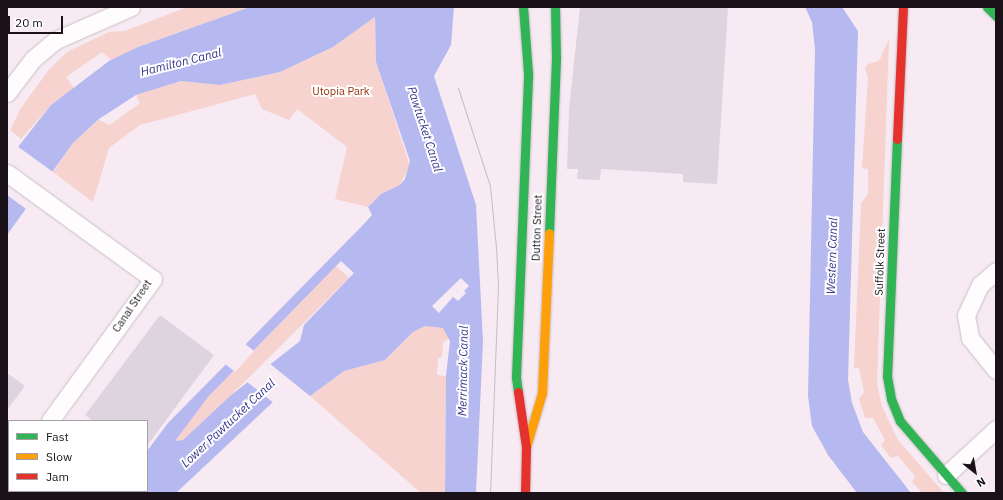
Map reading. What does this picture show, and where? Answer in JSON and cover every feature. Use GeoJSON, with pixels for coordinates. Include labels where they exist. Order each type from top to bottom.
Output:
{"type":"FeatureCollection","features":[{"type":"Feature","properties":{"kind":"main road","name":"Dutton Street"},"geometry":{"type":"LineString","coordinates":[[523,7],[528,73],[516,377],[526,447],[525,493]]}},
{"type":"Feature","properties":{"kind":"main road","name":"Dutton Street"},"geometry":{"type":"LineString","coordinates":[[526,447],[542,393],[556,58],[555,7]]}},
{"type":"Feature","properties":{"kind":"main road","name":"Suffolk Street"},"geometry":{"type":"LineString","coordinates":[[903,7],[887,376],[891,399],[900,421],[962,493]]}},
{"type":"Feature","properties":{"kind":"main road"},"geometry":{"type":"LineString","coordinates":[[987,7],[996,16]]}},
{"type":"Feature","properties":{"kind":"street"},"geometry":{"type":"LineString","coordinates":[[7,93],[33,59],[56,40],[131,7]]}},
{"type":"Feature","properties":{"kind":"street","name":"Canal Street"},"geometry":{"type":"LineString","coordinates":[[7,173],[153,279],[51,420]]}},
{"type":"Feature","properties":{"kind":"street"},"geometry":{"type":"LineString","coordinates":[[996,271],[980,285],[966,315],[970,338],[996,370]]}},
{"type":"Feature","properties":{"kind":"street"},"geometry":{"type":"LineString","coordinates":[[946,475],[996,429]]}},
{"type":"Feature","properties":{"kind":"green space"},"geometry":{"type":"Polygon","coordinates":[[[187,7],[250,7],[138,47],[112,61],[102,52],[66,77],[74,88],[51,105],[21,139],[10,130],[21,108],[48,71],[67,52],[109,32],[125,31],[187,7]]]}},
{"type":"Feature","properties":{"kind":"green space","name":"Utopia Park"},"geometry":{"type":"Polygon","coordinates":[[[375,17],[376,62],[410,166],[400,185],[381,194],[368,207],[335,199],[347,147],[297,109],[289,120],[262,109],[255,94],[140,125],[109,148],[93,202],[53,172],[73,143],[99,120],[110,125],[140,103],[136,95],[181,81],[220,85],[280,72],[333,47],[375,17]]]}},
{"type":"Feature","properties":{"kind":"green space"},"geometry":{"type":"Polygon","coordinates":[[[889,39],[877,384],[882,406],[898,440],[944,493],[922,493],[912,482],[915,476],[898,456],[891,458],[881,445],[885,440],[873,418],[865,418],[859,399],[864,392],[859,368],[854,368],[861,203],[868,194],[868,169],[862,168],[868,77],[865,69],[868,64],[879,61],[889,39]]]}},
{"type":"Feature","properties":{"kind":"green space"},"geometry":{"type":"Polygon","coordinates":[[[336,266],[349,278],[230,396],[183,440],[174,441],[208,397],[336,266]]]}},
{"type":"Feature","properties":{"kind":"green space"},"geometry":{"type":"Polygon","coordinates":[[[425,326],[443,328],[450,338],[443,342],[442,357],[438,358],[437,375],[446,376],[445,493],[421,493],[310,396],[344,371],[385,360],[413,332],[425,326]]]}},
{"type":"Feature","properties":{"kind":"water"},"geometry":{"type":"Polygon","coordinates":[[[250,7],[454,7],[451,45],[434,76],[476,205],[483,341],[476,493],[445,493],[446,376],[450,341],[443,328],[425,326],[413,332],[385,360],[344,371],[310,396],[295,395],[273,402],[176,493],[124,493],[148,492],[148,450],[168,423],[361,227],[372,215],[368,207],[381,194],[400,185],[405,179],[410,161],[376,62],[375,17],[333,47],[280,72],[220,85],[181,81],[136,95],[99,119],[73,143],[7,235],[7,161],[51,105],[109,61],[138,47],[250,7]],[[341,261],[208,397],[175,441],[183,440],[230,396],[300,341],[304,325],[354,273],[341,261]]]}},
{"type":"Feature","properties":{"kind":"water","name":"Western Canal"},"geometry":{"type":"Polygon","coordinates":[[[805,7],[842,7],[858,31],[848,380],[852,403],[863,432],[911,493],[857,493],[828,455],[812,426],[808,396],[815,49],[812,22],[805,7]]]}},
{"type":"Feature","properties":{"kind":"pier"},"geometry":{"type":"Polygon","coordinates":[[[17,146],[53,172],[26,209],[7,195],[7,159],[17,146]]]}},
{"type":"Feature","properties":{"kind":"pier"},"geometry":{"type":"Polygon","coordinates":[[[461,278],[469,286],[464,291],[466,293],[458,301],[453,297],[439,313],[432,306],[461,278]]]}},
{"type":"Feature","properties":{"kind":"pier"},"geometry":{"type":"Polygon","coordinates":[[[244,343],[254,351],[235,372],[224,363],[244,343]]]}},
{"type":"Feature","properties":{"kind":"pier"},"geometry":{"type":"Polygon","coordinates":[[[269,363],[310,396],[287,398],[275,404],[246,381],[269,363]]]}},
{"type":"Feature","properties":{"kind":"building"},"geometry":{"type":"Polygon","coordinates":[[[580,7],[728,7],[717,184],[683,182],[683,174],[601,169],[600,180],[577,179],[578,169],[567,169],[569,109],[580,7]]]}},
{"type":"Feature","properties":{"kind":"building"},"geometry":{"type":"Polygon","coordinates":[[[160,315],[214,355],[148,445],[148,420],[92,420],[85,415],[160,315]]]}},
{"type":"Feature","properties":{"kind":"building"},"geometry":{"type":"Polygon","coordinates":[[[7,373],[25,386],[7,410],[7,373]]]}},
{"type":"Feature","properties":{"kind":"tram line"},"geometry":{"type":"LineString","coordinates":[[458,88],[490,186],[496,247],[498,286],[490,493]]}},
{"type":"Feature","properties":{"kind":"traffic: fast"},"geometry":{"type":"LineString","coordinates":[[518,392],[516,377],[528,73],[523,7]]}},
{"type":"Feature","properties":{"kind":"traffic: fast"},"geometry":{"type":"LineString","coordinates":[[549,233],[556,58],[555,7]]}},
{"type":"Feature","properties":{"kind":"traffic: fast"},"geometry":{"type":"LineString","coordinates":[[987,7],[996,16]]}},
{"type":"Feature","properties":{"kind":"traffic: fast"},"geometry":{"type":"LineString","coordinates":[[897,139],[887,376],[891,399],[900,421],[962,493]]}},
{"type":"Feature","properties":{"kind":"traffic: slow"},"geometry":{"type":"LineString","coordinates":[[526,447],[542,393],[549,233]]}},
{"type":"Feature","properties":{"kind":"traffic: jam"},"geometry":{"type":"LineString","coordinates":[[897,139],[903,7]]}},
{"type":"Feature","properties":{"kind":"traffic: jam"},"geometry":{"type":"LineString","coordinates":[[518,392],[526,447],[525,493]]}},
{"type":"Feature","properties":{"kind":"water label","name":"Hamilton Canal"},"geometry":{"type":"Point","coordinates":[181,62]}},
{"type":"Feature","properties":{"kind":"water label","name":"Pawtucket Canal"},"geometry":{"type":"Point","coordinates":[425,129]}},
{"type":"Feature","properties":{"kind":"water label","name":"Merrimack Canal"},"geometry":{"type":"Point","coordinates":[463,371]}},
{"type":"Feature","properties":{"kind":"water label","name":"Lower Pawtucket Canal"},"geometry":{"type":"Point","coordinates":[228,423]}}]}
